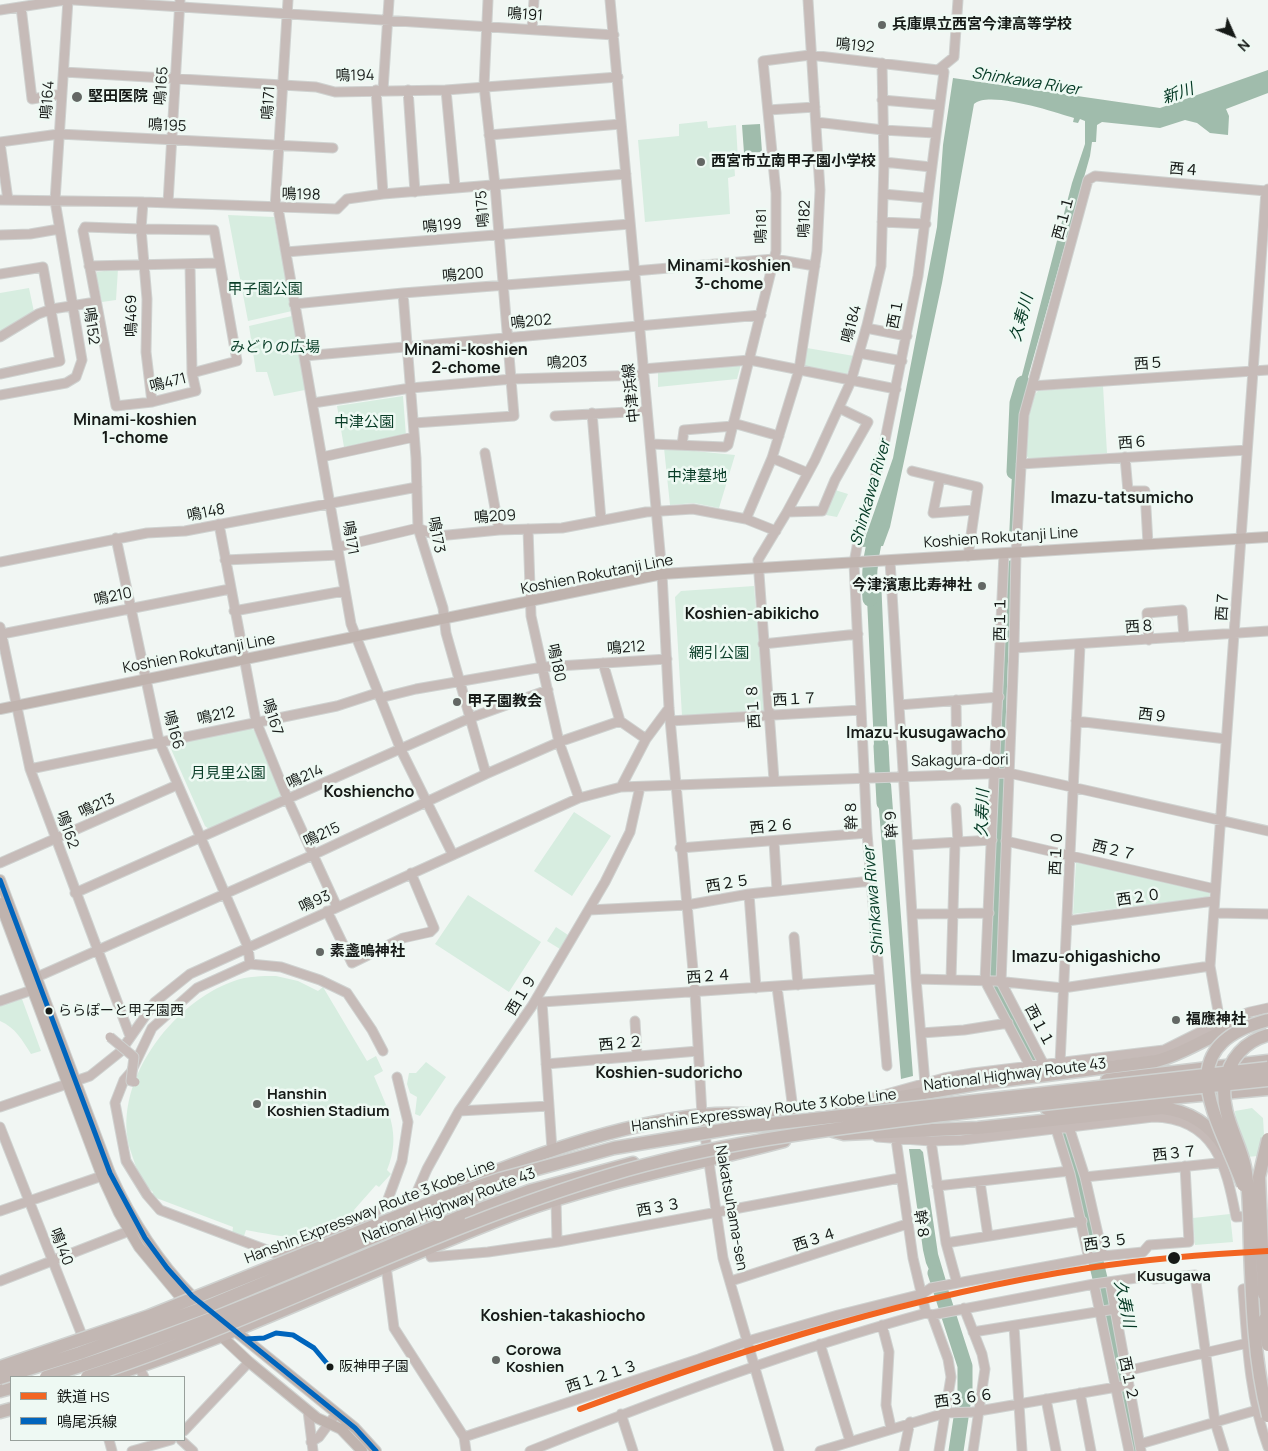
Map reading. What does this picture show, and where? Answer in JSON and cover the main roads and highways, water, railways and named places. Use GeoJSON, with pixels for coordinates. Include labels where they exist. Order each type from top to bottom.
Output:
{"type":"FeatureCollection","features":[{"type":"Feature","properties":{"kind":"highway"},"geometry":{"type":"LineString","coordinates":[[915,1094],[1170,1058],[1227,1029],[1268,1020]]}},
{"type":"Feature","properties":{"kind":"highway"},"geometry":{"type":"LineString","coordinates":[[1227,1160],[1211,1105],[1206,1072],[1217,1049],[1230,1035],[1248,1026],[1268,1020]]}},
{"type":"Feature","properties":{"kind":"highway"},"geometry":{"type":"LineString","coordinates":[[1263,1413],[1254,1322],[1248,1201],[1244,1164],[1228,1116],[1225,1086],[1230,1066],[1239,1052],[1254,1040],[1268,1035]]}},
{"type":"Feature","properties":{"kind":"highway","name":"National Highway Route 43"},"geometry":{"type":"LineString","coordinates":[[0,1378],[80,1353],[206,1307],[453,1204],[550,1168],[703,1122],[748,1113],[794,1117],[839,1112],[915,1094],[1058,1088],[1169,1071],[1268,1061]]}},
{"type":"Feature","properties":{"kind":"highway","name":"Hanshin Expressway Route 3 Kobe Line"},"geometry":{"type":"LineString","coordinates":[[0,1365],[149,1316],[438,1200],[500,1179],[614,1148],[734,1128],[1268,1068]]}},
{"type":"Feature","properties":{"kind":"highway","name":"Hanshin Expressway Route 3 Kobe Line"},"geometry":{"type":"LineString","coordinates":[[90,1376],[171,1348],[529,1202],[608,1175],[670,1158],[747,1142],[846,1127],[1268,1080]]}},
{"type":"Feature","properties":{"kind":"highway"},"geometry":{"type":"LineString","coordinates":[[919,1130],[1268,1089]]}},
{"type":"Feature","properties":{"kind":"highway"},"geometry":{"type":"LineString","coordinates":[[919,1130],[978,1128],[1152,1109],[1170,1109],[1192,1115],[1206,1125],[1218,1138],[1248,1201]]}},
{"type":"Feature","properties":{"kind":"highway"},"geometry":{"type":"LineString","coordinates":[[0,1365],[83,1337],[187,1298],[373,1225],[552,1150],[643,1126],[703,1122]]}},
{"type":"Feature","properties":{"kind":"highway","name":"National Highway Route 43"},"geometry":{"type":"LineString","coordinates":[[49,1376],[94,1362],[214,1317],[459,1217],[522,1194],[584,1175],[706,1146],[808,1135],[903,1133],[919,1130]]}},
{"type":"Feature","properties":{"kind":"highway"},"geometry":{"type":"LineString","coordinates":[[114,1376],[142,1372],[219,1336],[386,1266],[556,1200],[808,1135]]}},
{"type":"Feature","properties":{"kind":"highway"},"geometry":{"type":"LineString","coordinates":[[1268,1139],[1259,1176],[1268,1345]]}},
{"type":"Feature","properties":{"kind":"highway"},"geometry":{"type":"LineString","coordinates":[[1266,1290],[1268,1216]]}},
{"type":"Feature","properties":{"kind":"main road","name":"Koshien Rokutanji Line"},"geometry":{"type":"LineString","coordinates":[[0,709],[445,620],[662,574],[1268,536]]}},
{"type":"Feature","properties":{"kind":"main road"},"geometry":{"type":"LineString","coordinates":[[1,887],[37,977],[36,988]]}},
{"type":"Feature","properties":{"kind":"main road"},"geometry":{"type":"LineString","coordinates":[[0,904],[36,988],[110,1173],[127,1210],[158,1259],[219,1336],[308,1411],[329,1425],[341,1429],[362,1451]]}},
{"type":"Feature","properties":{"kind":"main road"},"geometry":{"type":"LineString","coordinates":[[72,1082],[102,1176],[130,1230],[158,1272],[187,1298],[234,1330],[364,1436],[376,1451]]}},
{"type":"Feature","properties":{"kind":"waterway","name":"久寿川"},"geometry":{"type":"LineString","coordinates":[[1014,472],[1017,403],[1023,383]]}},
{"type":"Feature","properties":{"kind":"waterway","name":"Shinkawa River"},"geometry":{"type":"LineString","coordinates":[[870,599],[871,563],[878,528]]}},
{"type":"Feature","properties":{"kind":"waterway","name":"久寿川"},"geometry":{"type":"LineString","coordinates":[[1003,742],[994,986],[1033,1058]]}},
{"type":"Feature","properties":{"kind":"waterway","name":"Shinkawa River"},"geometry":{"type":"LineString","coordinates":[[881,746],[884,803]]}},
{"type":"Feature","properties":{"kind":"waterway","name":"久寿川"},"geometry":{"type":"LineString","coordinates":[[1066,1137],[1104,1295],[1134,1451]]}},
{"type":"Feature","properties":{"kind":"waterway","name":"Shinkawa River"},"geometry":{"type":"LineString","coordinates":[[935,1273],[965,1366],[965,1391],[956,1451]]}},
{"type":"Feature","properties":{"kind":"rail line","name":"HS"},"geometry":{"type":"LineString","coordinates":[[580,1409],[767,1345],[894,1308],[958,1293],[1023,1279],[1110,1265],[1178,1257],[1268,1251]]}},
{"type":"Feature","properties":{"kind":"place","name":"兵庫県立西宮今津高等学校"},"geometry":{"type":"Point","coordinates":[882,25]}},
{"type":"Feature","properties":{"kind":"place","name":"堅田医院"},"geometry":{"type":"Point","coordinates":[77,97]}},
{"type":"Feature","properties":{"kind":"place","name":"西宮市立南甲子園小学校"},"geometry":{"type":"Point","coordinates":[701,162]}},
{"type":"Feature","properties":{"kind":"place","name":"今津濱恵比寿神社"},"geometry":{"type":"Point","coordinates":[982,586]}},
{"type":"Feature","properties":{"kind":"place","name":"甲子園教会"},"geometry":{"type":"Point","coordinates":[457,702]}},
{"type":"Feature","properties":{"kind":"place","name":"素盞嗚神社"},"geometry":{"type":"Point","coordinates":[320,952]}},
{"type":"Feature","properties":{"kind":"place","name":"ららぽーと甲子園西"},"geometry":{"type":"Point","coordinates":[49,1011]}},
{"type":"Feature","properties":{"kind":"place","name":"福應神社"},"geometry":{"type":"Point","coordinates":[1176,1020]}},
{"type":"Feature","properties":{"kind":"place","name":"Hanshin Koshien Stadium"},"geometry":{"type":"Point","coordinates":[257,1104]}},
{"type":"Feature","properties":{"kind":"place","name":"Kusugawa"},"geometry":{"type":"Point","coordinates":[1174,1258]}},
{"type":"Feature","properties":{"kind":"place","name":"Corowa Koshien"},"geometry":{"type":"Point","coordinates":[496,1360]}},
{"type":"Feature","properties":{"kind":"place","name":"阪神甲子園"},"geometry":{"type":"Point","coordinates":[330,1367]}},
{"type":"Feature","properties":{"kind":"district","name":"Minami-koshien 3-chome"},"geometry":{"type":"Point","coordinates":[729,276]}},
{"type":"Feature","properties":{"kind":"district","name":"Minami-koshien 2-chome"},"geometry":{"type":"Point","coordinates":[466,360]}},
{"type":"Feature","properties":{"kind":"district","name":"Minami-koshien 1-chome"},"geometry":{"type":"Point","coordinates":[135,430]}},
{"type":"Feature","properties":{"kind":"district","name":"Imazu-tatsumicho"},"geometry":{"type":"Point","coordinates":[1122,499]}},
{"type":"Feature","properties":{"kind":"district","name":"Koshien-abikicho"},"geometry":{"type":"Point","coordinates":[752,615]}},
{"type":"Feature","properties":{"kind":"district","name":"Imazu-kusugawacho"},"geometry":{"type":"Point","coordinates":[926,734]}},
{"type":"Feature","properties":{"kind":"district","name":"Koshiencho"},"geometry":{"type":"Point","coordinates":[369,793]}},
{"type":"Feature","properties":{"kind":"district","name":"Imazu-ohigashicho"},"geometry":{"type":"Point","coordinates":[1086,958]}},
{"type":"Feature","properties":{"kind":"district","name":"Koshien-sudoricho"},"geometry":{"type":"Point","coordinates":[669,1074]}},
{"type":"Feature","properties":{"kind":"district","name":"Koshien-takashiocho"},"geometry":{"type":"Point","coordinates":[563,1317]}},
{"type":"Feature","properties":{"kind":"water label","name":"新川"},"geometry":{"type":"Point","coordinates":[1178,94]}},
{"type":"Feature","properties":{"kind":"park label","name":"甲子園公園"},"geometry":{"type":"Point","coordinates":[265,290]}},
{"type":"Feature","properties":{"kind":"park label","name":"みどりの広場"},"geometry":{"type":"Point","coordinates":[275,348]}},
{"type":"Feature","properties":{"kind":"park label","name":"中津公園"},"geometry":{"type":"Point","coordinates":[364,423]}},
{"type":"Feature","properties":{"kind":"park label","name":"中津墓地"},"geometry":{"type":"Point","coordinates":[697,477]}},
{"type":"Feature","properties":{"kind":"park label","name":"網引公園"},"geometry":{"type":"Point","coordinates":[719,654]}},
{"type":"Feature","properties":{"kind":"park label","name":"月見里公園"},"geometry":{"type":"Point","coordinates":[228,774]}}]}
